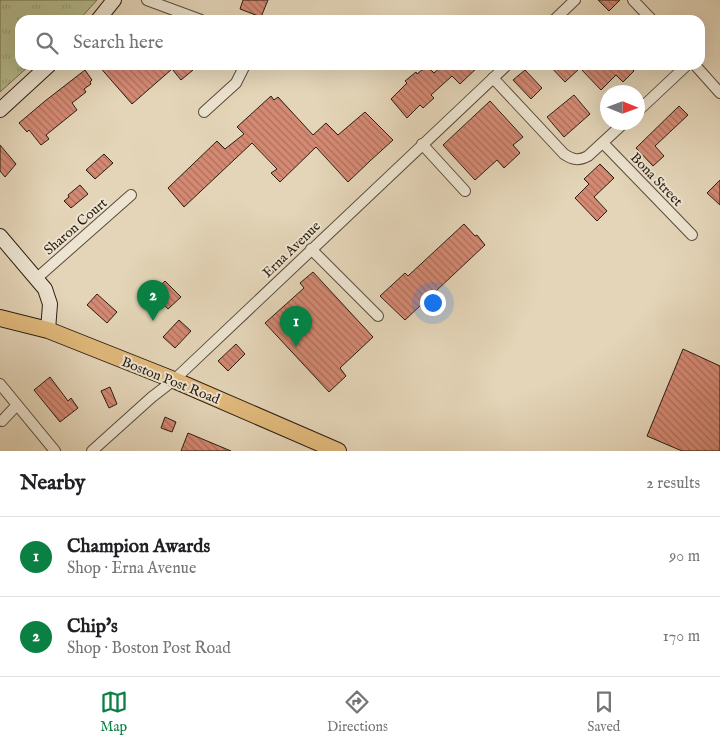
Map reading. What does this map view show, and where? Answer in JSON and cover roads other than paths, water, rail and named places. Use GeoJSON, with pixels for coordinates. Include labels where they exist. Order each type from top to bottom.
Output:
{"type":"FeatureCollection","features":[{"type":"Feature","properties":{"kind":"main road","name":"Boston Post Road"},"geometry":{"type":"LineString","coordinates":[[0,318],[48,330],[174,380],[338,451]]}},
{"type":"Feature","properties":{"kind":"street"},"geometry":{"type":"LineString","coordinates":[[102,15],[114,0]]}},
{"type":"Feature","properties":{"kind":"street"},"geometry":{"type":"LineString","coordinates":[[147,0],[188,15]]}},
{"type":"Feature","properties":{"kind":"street"},"geometry":{"type":"LineString","coordinates":[[560,15],[576,0]]}},
{"type":"Feature","properties":{"kind":"street"},"geometry":{"type":"LineString","coordinates":[[633,0],[647,15]]}},
{"type":"Feature","properties":{"kind":"street"},"geometry":{"type":"LineString","coordinates":[[0,110],[44,70]]}},
{"type":"Feature","properties":{"kind":"street"},"geometry":{"type":"LineString","coordinates":[[204,112],[236,83],[242,70]]}},
{"type":"Feature","properties":{"kind":"street","name":"Erna Avenue"},"geometry":{"type":"LineString","coordinates":[[92,451],[152,397],[174,380],[502,70]]}},
{"type":"Feature","properties":{"kind":"street"},"geometry":{"type":"LineString","coordinates":[[645,104],[682,70]]}},
{"type":"Feature","properties":{"kind":"street"},"geometry":{"type":"LineString","coordinates":[[699,70],[720,93]]}},
{"type":"Feature","properties":{"kind":"street"},"geometry":{"type":"LineString","coordinates":[[493,78],[564,154],[570,158],[582,159],[617,130]]}},
{"type":"Feature","properties":{"kind":"street","name":"Bona Street"},"geometry":{"type":"LineString","coordinates":[[603,143],[692,235]]}},
{"type":"Feature","properties":{"kind":"street"},"geometry":{"type":"LineString","coordinates":[[422,144],[465,191]]}},
{"type":"Feature","properties":{"kind":"street","name":"Sharon Court"},"geometry":{"type":"LineString","coordinates":[[37,278],[131,195]]}},
{"type":"Feature","properties":{"kind":"street"},"geometry":{"type":"LineString","coordinates":[[0,236],[45,289],[49,300],[48,330]]}},
{"type":"Feature","properties":{"kind":"street"},"geometry":{"type":"LineString","coordinates":[[311,249],[378,316]]}},
{"type":"Feature","properties":{"kind":"street"},"geometry":{"type":"LineString","coordinates":[[0,384],[16,406],[55,451]]}},
{"type":"Feature","properties":{"kind":"street"},"geometry":{"type":"LineString","coordinates":[[2,421],[16,406]]}},
{"type":"Feature","properties":{"kind":"place","name":"Chip's"},"geometry":{"type":"Point","coordinates":[153,321]}},
{"type":"Feature","properties":{"kind":"place","name":"Champion Awards"},"geometry":{"type":"Point","coordinates":[296,347]}}]}
